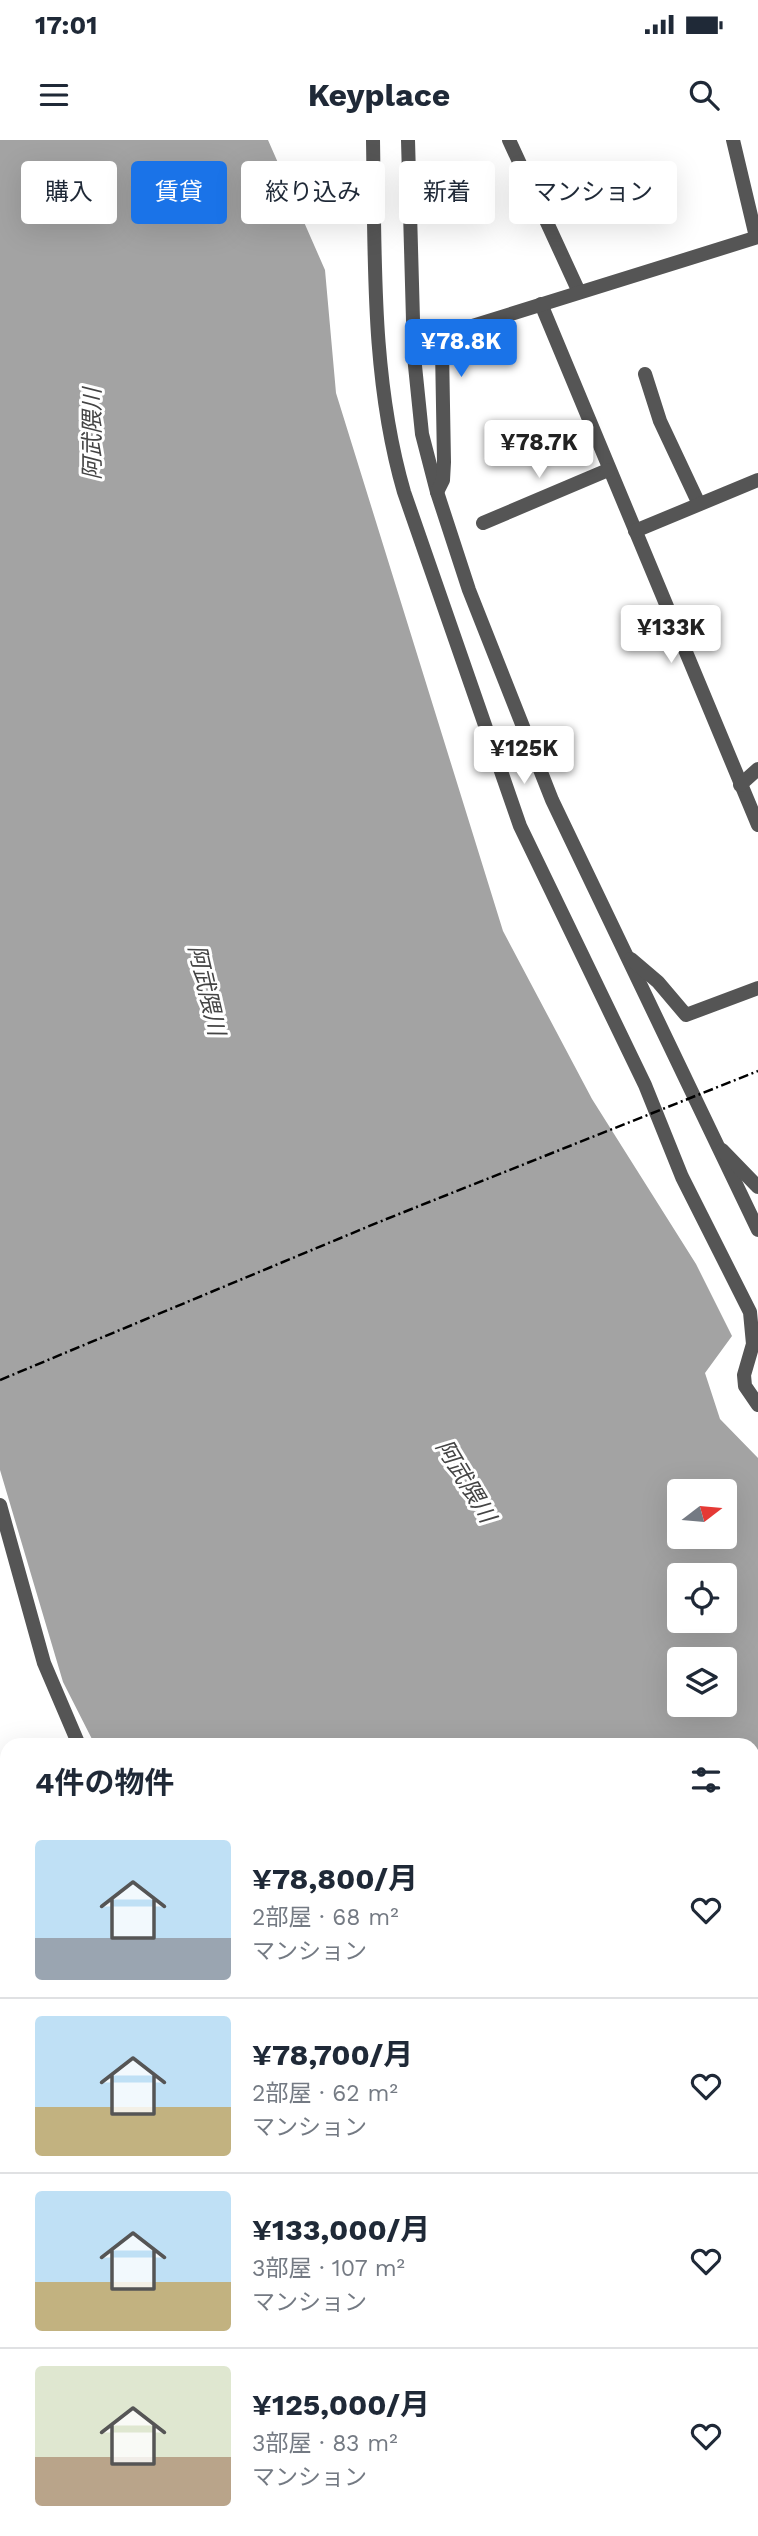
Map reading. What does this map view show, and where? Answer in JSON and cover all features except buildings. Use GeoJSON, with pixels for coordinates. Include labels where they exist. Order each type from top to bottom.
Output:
{"type":"FeatureCollection","features":[{"type":"Feature","properties":{"kind":"street"},"geometry":{"type":"LineString","coordinates":[[373,140],[376,283],[384,404],[392,450],[404,492],[520,826],[645,1085],[682,1177],[750,1312],[753,1344],[744,1375],[745,1386],[758,1405]]}},
{"type":"Feature","properties":{"kind":"street"},"geometry":{"type":"LineString","coordinates":[[408,140],[414,356],[422,434],[437,492],[469,590],[552,800],[758,1230]]}},
{"type":"Feature","properties":{"kind":"street"},"geometry":{"type":"LineString","coordinates":[[509,140],[579,292]]}},
{"type":"Feature","properties":{"kind":"street"},"geometry":{"type":"LineString","coordinates":[[437,492],[443,480],[444,462],[443,339],[461,328],[757,237],[733,140]]}},
{"type":"Feature","properties":{"kind":"street"},"geometry":{"type":"LineString","coordinates":[[541,304],[758,825]]}},
{"type":"Feature","properties":{"kind":"street"},"geometry":{"type":"LineString","coordinates":[[645,374],[660,421],[699,505]]}},
{"type":"Feature","properties":{"kind":"street"},"geometry":{"type":"LineString","coordinates":[[483,523],[608,470]]}},
{"type":"Feature","properties":{"kind":"street"},"geometry":{"type":"LineString","coordinates":[[635,531],[758,480]]}},
{"type":"Feature","properties":{"kind":"street"},"geometry":{"type":"LineString","coordinates":[[740,785],[758,769]]}},
{"type":"Feature","properties":{"kind":"street"},"geometry":{"type":"LineString","coordinates":[[627,955],[658,982],[686,1015],[758,988]]}},
{"type":"Feature","properties":{"kind":"street"},"geometry":{"type":"LineString","coordinates":[[715,1143],[758,1187]]}},
{"type":"Feature","properties":{"kind":"street"},"geometry":{"type":"LineString","coordinates":[[0,1506],[44,1663],[76,1738]]}},
{"type":"Feature","properties":{"kind":"water","name":"阿武隈川"},"geometry":{"type":"Polygon","coordinates":[[[0,140],[268,140],[277,161],[241,161],[241,224],[305,224],[325,270],[336,393],[503,931],[592,1099],[696,1264],[732,1336],[705,1373],[720,1419],[758,1458],[758,1738],[91,1738],[63,1682],[0,1470],[0,140]]]}},
{"type":"Feature","properties":{"kind":"railway"},"geometry":{"type":"LineString","coordinates":[[0,1380],[379,1222],[758,1071]]}}]}
